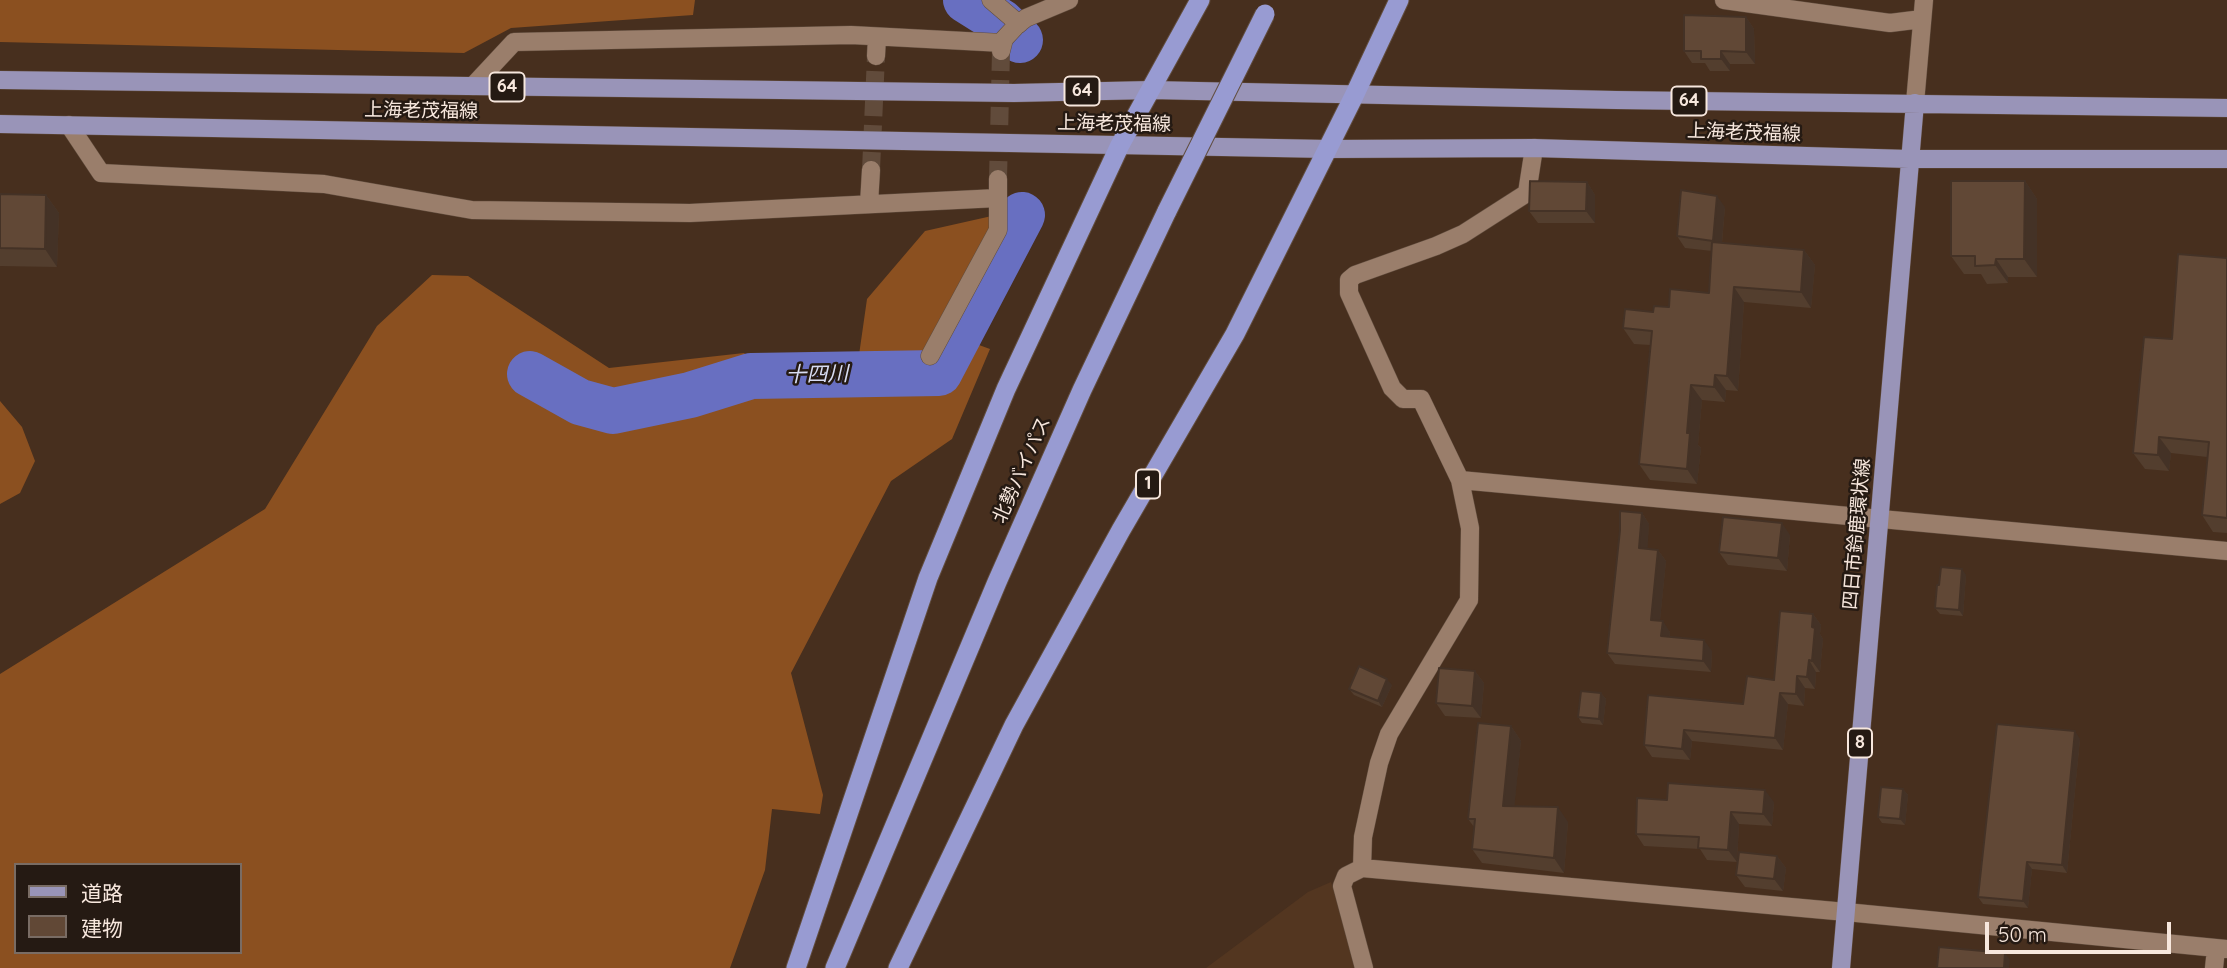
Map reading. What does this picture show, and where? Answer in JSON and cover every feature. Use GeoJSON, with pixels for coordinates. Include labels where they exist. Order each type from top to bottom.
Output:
{"type":"FeatureCollection","features":[{"type":"Feature","properties":{"kind":"highway"},"geometry":{"type":"LineString","coordinates":[[796,968],[928,578],[1006,389],[1119,145],[1200,0]]}},
{"type":"Feature","properties":{"kind":"highway","name":"1"},"geometry":{"type":"LineString","coordinates":[[898,968],[1014,725],[1121,530],[1235,334],[1399,0]]}},
{"type":"Feature","properties":{"kind":"highway","name":"北勢バイパス"},"geometry":{"type":"LineString","coordinates":[[835,968],[997,582],[1083,390],[1167,211],[1269,7]]}},
{"type":"Feature","properties":{"kind":"main road","name":"上海老茂福線"},"geometry":{"type":"LineString","coordinates":[[0,80],[1014,93],[1151,89],[1354,96],[2227,108]]}},
{"type":"Feature","properties":{"kind":"main road","name":"四日市鈴鹿環状線"},"geometry":{"type":"LineString","coordinates":[[1841,968],[1915,103]]}},
{"type":"Feature","properties":{"kind":"main road","name":"上海老茂福線"},"geometry":{"type":"LineString","coordinates":[[0,124],[1328,149],[1534,148],[1909,159],[2227,159]]}},
{"type":"Feature","properties":{"kind":"street"},"geometry":{"type":"LineString","coordinates":[[991,0],[1018,24]]}},
{"type":"Feature","properties":{"kind":"street"},"geometry":{"type":"LineString","coordinates":[[473,86],[514,43],[850,35],[1003,45],[1018,24],[1069,0]]}},
{"type":"Feature","properties":{"kind":"street"},"geometry":{"type":"LineString","coordinates":[[1724,0],[1890,23],[1922,19]]}},
{"type":"Feature","properties":{"kind":"street"},"geometry":{"type":"LineString","coordinates":[[1915,103],[1924,0]]}},
{"type":"Feature","properties":{"kind":"street"},"geometry":{"type":"LineString","coordinates":[[876,56],[877,37]]}},
{"type":"Feature","properties":{"kind":"street"},"geometry":{"type":"LineString","coordinates":[[69,125],[101,173],[324,184],[472,210],[690,213],[998,198]]}},
{"type":"Feature","properties":{"kind":"street"},"geometry":{"type":"LineString","coordinates":[[1362,868],[1363,837],[1379,763],[1389,734],[1469,600],[1471,528],[1460,480],[1421,399],[1403,399],[1392,388],[1349,293],[1349,280],[1355,275],[1463,234],[1527,193],[1534,148]]}},
{"type":"Feature","properties":{"kind":"street"},"geometry":{"type":"LineString","coordinates":[[869,204],[871,170]]}},
{"type":"Feature","properties":{"kind":"street"},"geometry":{"type":"LineString","coordinates":[[930,356],[998,230],[998,179]]}},
{"type":"Feature","properties":{"kind":"street"},"geometry":{"type":"LineString","coordinates":[[1460,480],[2227,551]]}},
{"type":"Feature","properties":{"kind":"street"},"geometry":{"type":"LineString","coordinates":[[1364,968],[1342,886],[1346,876],[1362,868],[2222,949],[2214,968]]}},
{"type":"Feature","properties":{"kind":"shaded area"},"geometry":{"type":"Polygon","coordinates":[[[0,0],[695,0],[693,15],[511,28],[464,53],[0,42],[0,0]]]}},
{"type":"Feature","properties":{"kind":"shaded area"},"geometry":{"type":"Polygon","coordinates":[[[1014,211],[968,341],[990,349],[952,439],[891,481],[791,673],[823,795],[820,814],[772,809],[765,870],[730,968],[0,968],[0,674],[265,509],[377,326],[432,275],[468,276],[609,368],[744,353],[757,366],[828,376],[859,355],[867,299],[925,231],[1014,211]]]}},
{"type":"Feature","properties":{"kind":"shaded area"},"geometry":{"type":"Polygon","coordinates":[[[0,401],[22,427],[35,461],[20,493],[0,504],[0,401]]]}},
{"type":"Feature","properties":{"kind":"shaded area"},"geometry":{"type":"Polygon","coordinates":[[[1331,882],[1359,968],[1206,968],[1308,892],[1331,882]]]}},
{"type":"Feature","properties":{"kind":"building"},"geometry":{"type":"Polygon","coordinates":[[[1684,15],[1746,17],[1746,52],[1721,51],[1721,59],[1701,59],[1701,51],[1684,51],[1684,15]]]}},
{"type":"Feature","properties":{"kind":"building"},"geometry":{"type":"Polygon","coordinates":[[[1530,181],[1587,182],[1586,211],[1529,211],[1530,181]]]}},
{"type":"Feature","properties":{"kind":"building"},"geometry":{"type":"Polygon","coordinates":[[[1951,181],[2025,181],[2024,259],[1996,259],[1995,265],[1975,266],[1975,256],[1951,256],[1951,181]]]}},
{"type":"Feature","properties":{"kind":"building"},"geometry":{"type":"Polygon","coordinates":[[[1681,190],[1717,196],[1713,241],[1677,236],[1681,190]]]}},
{"type":"Feature","properties":{"kind":"building"},"geometry":{"type":"Polygon","coordinates":[[[0,194],[46,195],[45,249],[0,248],[0,194]]]}},
{"type":"Feature","properties":{"kind":"building"},"geometry":{"type":"Polygon","coordinates":[[[1712,242],[1804,250],[1801,292],[1734,287],[1727,376],[1715,375],[1714,387],[1691,385],[1687,469],[1639,464],[1652,331],[1623,328],[1625,309],[1653,312],[1654,306],[1669,307],[1670,289],[1709,293],[1712,242]]]}},
{"type":"Feature","properties":{"kind":"building"},"geometry":{"type":"Polygon","coordinates":[[[2178,254],[2227,258],[2227,518],[2202,515],[2209,442],[2159,437],[2158,455],[2133,453],[2144,337],[2172,339],[2178,254]]]}},
{"type":"Feature","properties":{"kind":"building"},"geometry":{"type":"Polygon","coordinates":[[[1620,511],[1642,513],[1639,548],[1658,550],[1651,620],[1663,621],[1661,636],[1704,640],[1703,661],[1607,653],[1620,511]]]}},
{"type":"Feature","properties":{"kind":"building"},"geometry":{"type":"Polygon","coordinates":[[[1723,517],[1782,523],[1778,558],[1719,552],[1723,517]]]}},
{"type":"Feature","properties":{"kind":"building"},"geometry":{"type":"Polygon","coordinates":[[[1941,567],[1962,569],[1959,610],[1935,608],[1941,567]]]}},
{"type":"Feature","properties":{"kind":"building"},"geometry":{"type":"Polygon","coordinates":[[[1780,611],[1813,614],[1812,627],[1815,628],[1812,661],[1809,660],[1807,677],[1797,676],[1796,694],[1780,693],[1775,738],[1684,730],[1682,749],[1644,745],[1648,695],[1743,704],[1747,676],[1774,680],[1780,611]]]}},
{"type":"Feature","properties":{"kind":"building"},"geometry":{"type":"Polygon","coordinates":[[[1359,666],[1387,679],[1378,701],[1349,689],[1359,666]]]}},
{"type":"Feature","properties":{"kind":"building"},"geometry":{"type":"Polygon","coordinates":[[[1439,668],[1475,671],[1472,706],[1436,703],[1439,668]]]}},
{"type":"Feature","properties":{"kind":"building"},"geometry":{"type":"Polygon","coordinates":[[[1581,691],[1601,693],[1599,719],[1578,717],[1581,691]]]}},
{"type":"Feature","properties":{"kind":"building"},"geometry":{"type":"Polygon","coordinates":[[[1478,723],[1511,726],[1503,806],[1558,807],[1554,858],[1472,849],[1475,819],[1468,819],[1478,723]]]}},
{"type":"Feature","properties":{"kind":"building"},"geometry":{"type":"Polygon","coordinates":[[[1997,724],[2075,731],[2062,865],[2027,862],[2023,901],[1978,897],[1997,724]]]}},
{"type":"Feature","properties":{"kind":"building"},"geometry":{"type":"Polygon","coordinates":[[[1668,783],[1765,790],[1763,814],[1731,812],[1728,850],[1698,848],[1699,837],[1636,834],[1637,798],[1667,800],[1668,783]]]}},
{"type":"Feature","properties":{"kind":"building"},"geometry":{"type":"Polygon","coordinates":[[[1881,787],[1903,789],[1900,819],[1878,817],[1881,787]]]}},
{"type":"Feature","properties":{"kind":"building"},"geometry":{"type":"Polygon","coordinates":[[[1739,852],[1777,856],[1774,879],[1736,875],[1739,852]]]}},
{"type":"Feature","properties":{"kind":"building"},"geometry":{"type":"Polygon","coordinates":[[[1939,947],[2005,953],[2004,968],[1937,968],[1939,947]]]}},
{"type":"Feature","properties":{"kind":"waterway","name":"十四川"},"geometry":{"type":"LineString","coordinates":[[966,0],[1001,22],[1020,40]]}},
{"type":"Feature","properties":{"kind":"waterway","name":"十四川"},"geometry":{"type":"LineString","coordinates":[[530,374],[580,402],[613,411],[690,395],[751,376],[939,373],[1022,215]]}},
{"type":"Feature","properties":{"kind":"tunnel"},"geometry":{"type":"LineString","coordinates":[[998,179],[1001,51]]}},
{"type":"Feature","properties":{"kind":"tunnel"},"geometry":{"type":"LineString","coordinates":[[871,170],[876,56]]}}]}
